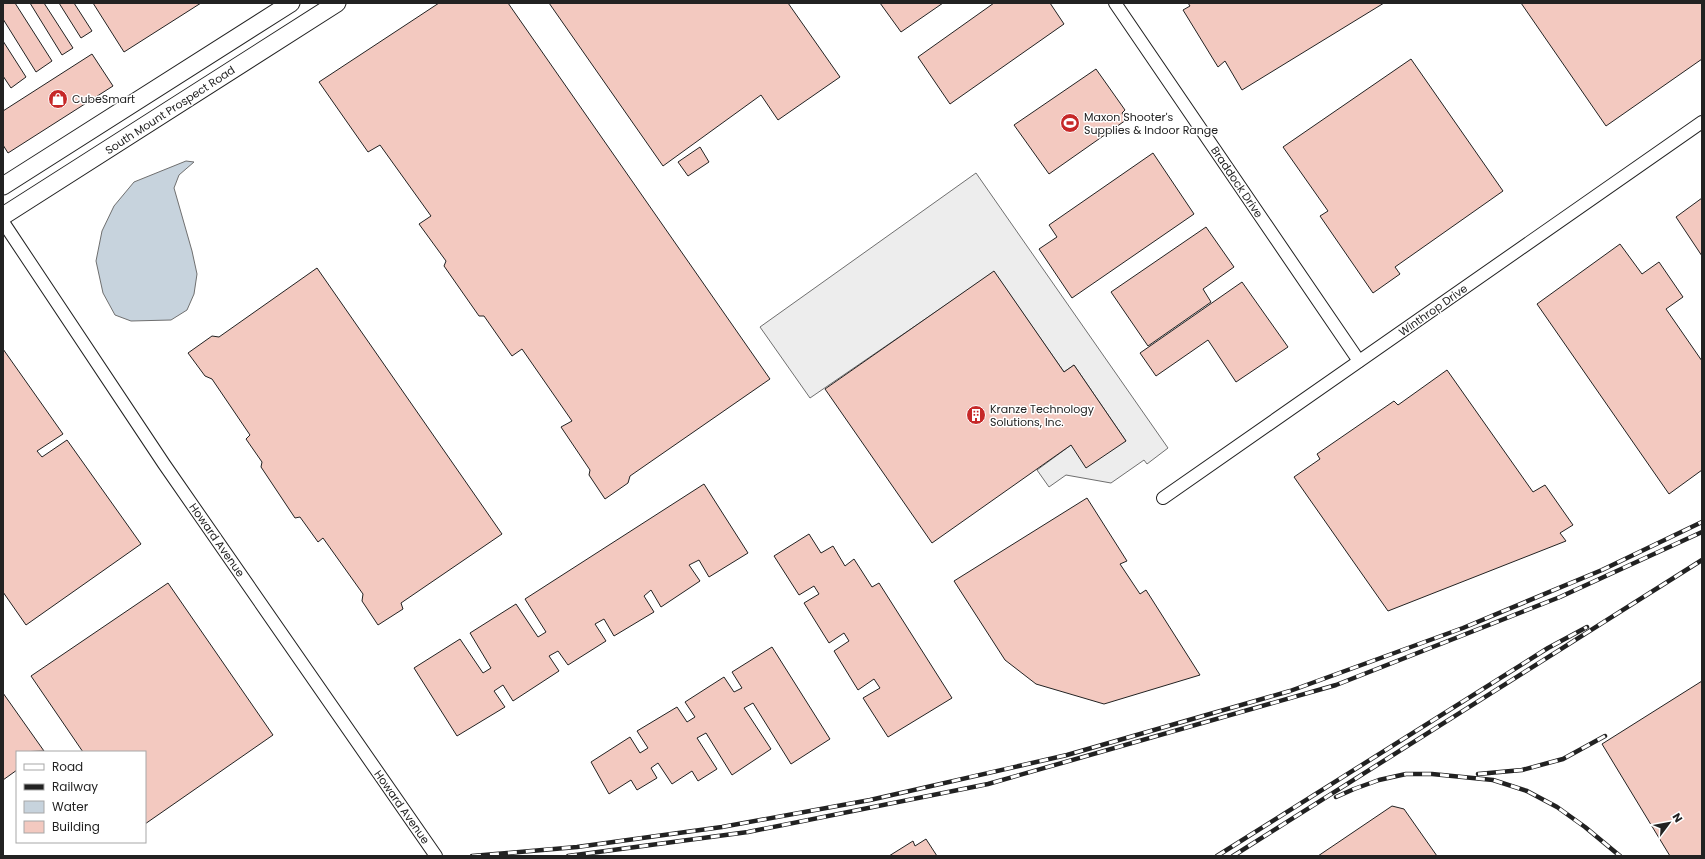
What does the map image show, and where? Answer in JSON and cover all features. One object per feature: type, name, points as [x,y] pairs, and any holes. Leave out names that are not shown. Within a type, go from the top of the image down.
[{"type":"main road","points":[[3,186],[291,3]]},
{"type":"main road","name":"South Mount Prospect Road","points":[[3,216],[337,3]]},
{"type":"street","name":"Braddock Drive","points":[[1115,3],[1359,361]]},
{"type":"street","name":"Winthrop Drive","points":[[1163,498],[1702,122]]},
{"type":"street","name":"Howard Avenue","points":[[3,222],[164,464],[436,856]]},
{"type":"shaded area","points":[[976,173],[1168,448],[1147,464],[1144,460],[1111,483],[1066,475],[1049,487],[1037,470],[1071,445],[1126,441],[1074,365],[1064,372],[994,272],[810,398],[760,327]]},
{"type":"water","points":[[186,161],[194,162],[179,175],[174,188],[197,274],[194,294],[187,310],[171,320],[131,321],[115,315],[103,293],[96,261],[102,231],[114,206],[134,182]]},
{"type":"building","points":[[3,3],[15,3],[52,61],[36,72],[3,19]]},
{"type":"building","points":[[30,3],[44,3],[73,48],[62,55]]},
{"type":"building","points":[[59,3],[74,3],[92,31],[81,38]]},
{"type":"building","points":[[93,3],[201,3],[124,52]]},
{"type":"building","points":[[439,3],[508,3],[770,379],[630,476],[628,483],[605,499],[589,475],[590,470],[561,427],[572,421],[522,349],[512,356],[484,316],[479,316],[444,266],[446,261],[419,224],[431,216],[380,145],[368,152],[319,82]]},
{"type":"building","points":[[549,3],[788,3],[840,77],[778,120],[761,95],[663,166]]},
{"type":"building","points":[[880,3],[943,3],[901,32]]},
{"type":"building","points":[[994,3],[1050,3],[1064,24],[950,104],[918,57]]},
{"type":"building","points":[[1188,3],[1384,3],[1242,90],[1225,61],[1218,67],[1183,10],[1190,6]]},
{"type":"building","points":[[1521,3],[1702,3],[1702,59],[1606,126]]},
{"type":"building","points":[[3,41],[26,77],[11,88],[3,76]]},
{"type":"building","name":"CubeSmart","points":[[92,54],[113,86],[8,153],[3,145],[3,111]]},
{"type":"building","points":[[1411,59],[1503,191],[1395,267],[1400,274],[1373,293],[1320,216],[1328,211],[1283,147]]},
{"type":"building","name":"Maxon Shooter's Supplies & Indoor Range","points":[[1096,69],[1125,110],[1122,113],[1126,120],[1049,174],[1014,125]]},
{"type":"building","points":[[700,147],[709,162],[688,176],[678,162]]},
{"type":"building","points":[[1153,153],[1194,214],[1072,298],[1039,249],[1057,237],[1049,225]]},
{"type":"building","points":[[1702,198],[1702,256],[1676,217]]},
{"type":"building","points":[[1206,227],[1234,267],[1203,289],[1211,302],[1148,346],[1111,292]]},
{"type":"building","points":[[1620,244],[1642,274],[1659,262],[1683,297],[1666,309],[1702,361],[1702,470],[1669,494],[1537,304]]},
{"type":"building","points":[[317,268],[502,534],[401,603],[403,609],[378,625],[362,601],[363,594],[323,538],[318,542],[300,517],[295,518],[261,467],[262,462],[246,439],[250,435],[212,379],[205,376],[188,353],[212,336],[219,337]]},
{"type":"building","name":"Kranze Technology Solutions, Inc.","points":[[994,271],[1064,372],[1074,365],[1126,441],[1086,468],[1071,445],[932,543],[825,389]]},
{"type":"building","points":[[1242,282],[1288,347],[1236,382],[1208,340],[1156,376],[1140,353]]},
{"type":"building","points":[[3,349],[63,434],[37,451],[42,457],[67,440],[141,544],[26,625],[3,592]]},
{"type":"building","points":[[1447,370],[1533,492],[1545,485],[1573,525],[1560,533],[1566,541],[1388,611],[1294,477],[1320,459],[1317,454],[1394,401],[1398,405]]},
{"type":"building","points":[[704,484],[748,553],[709,577],[699,560],[689,565],[700,581],[661,607],[651,590],[644,596],[654,612],[614,636],[604,619],[595,624],[606,641],[568,665],[558,651],[549,656],[559,671],[513,701],[503,685],[494,691],[505,707],[457,736],[414,668],[460,639],[483,673],[491,668],[470,633],[516,604],[538,637],[546,632],[525,599]]},
{"type":"building","points":[[1087,498],[1127,561],[1120,564],[1140,594],[1146,590],[1200,675],[1104,704],[1036,684],[1005,660],[954,581]]},
{"type":"building","points":[[809,534],[821,553],[833,546],[845,566],[854,559],[872,587],[879,583],[952,698],[888,737],[863,698],[880,688],[874,679],[858,690],[834,651],[849,641],[844,633],[829,643],[804,603],[819,594],[814,586],[799,595],[774,556]]},
{"type":"building","points":[[168,583],[273,735],[146,823],[146,751],[82,751],[31,676]]},
{"type":"building","points":[[772,647],[830,739],[791,764],[753,703],[744,708],[771,749],[732,775],[706,733],[697,738],[717,769],[698,781],[692,771],[672,784],[658,763],[651,768],[657,778],[637,790],[631,780],[609,794],[591,762],[630,737],[640,753],[648,748],[637,731],[677,707],[687,722],[695,717],[685,702],[724,677],[734,692],[742,688],[732,672]]},
{"type":"building","points":[[1702,681],[1702,856],[1670,856],[1602,744]]},
{"type":"building","points":[[3,693],[44,751],[16,751],[16,771],[3,780]]},
{"type":"building","points":[[1392,806],[1404,809],[1437,856],[1318,856]]},
{"type":"building","points":[[926,839],[937,856],[889,856],[913,841],[915,846]]},
{"type":"railway","points":[[472,856],[577,847],[722,827],[870,800],[1067,755],[1290,691],[1463,628],[1602,570],[1702,522]]},
{"type":"railway","points":[[568,856],[748,832],[988,784],[1336,685],[1560,597],[1702,532]]},
{"type":"railway","points":[[1233,856],[1702,560]]},
{"type":"railway","points":[[1217,856],[1548,648],[1587,627]]},
{"type":"railway","points":[[1478,774],[1522,770],[1563,759],[1605,736]]},
{"type":"railway","points":[[1336,797],[1379,780],[1406,774],[1432,774],[1493,780],[1527,791],[1557,807],[1585,827],[1620,856]]},
{"type":"place","name":"CubeSmart","points":[[58,99]]},
{"type":"place","name":"Maxon Shooter's Supplies & Indoor Range","points":[[1070,123]]},
{"type":"place","name":"Kranze Technology Solutions, Inc.","points":[[976,415]]}]
